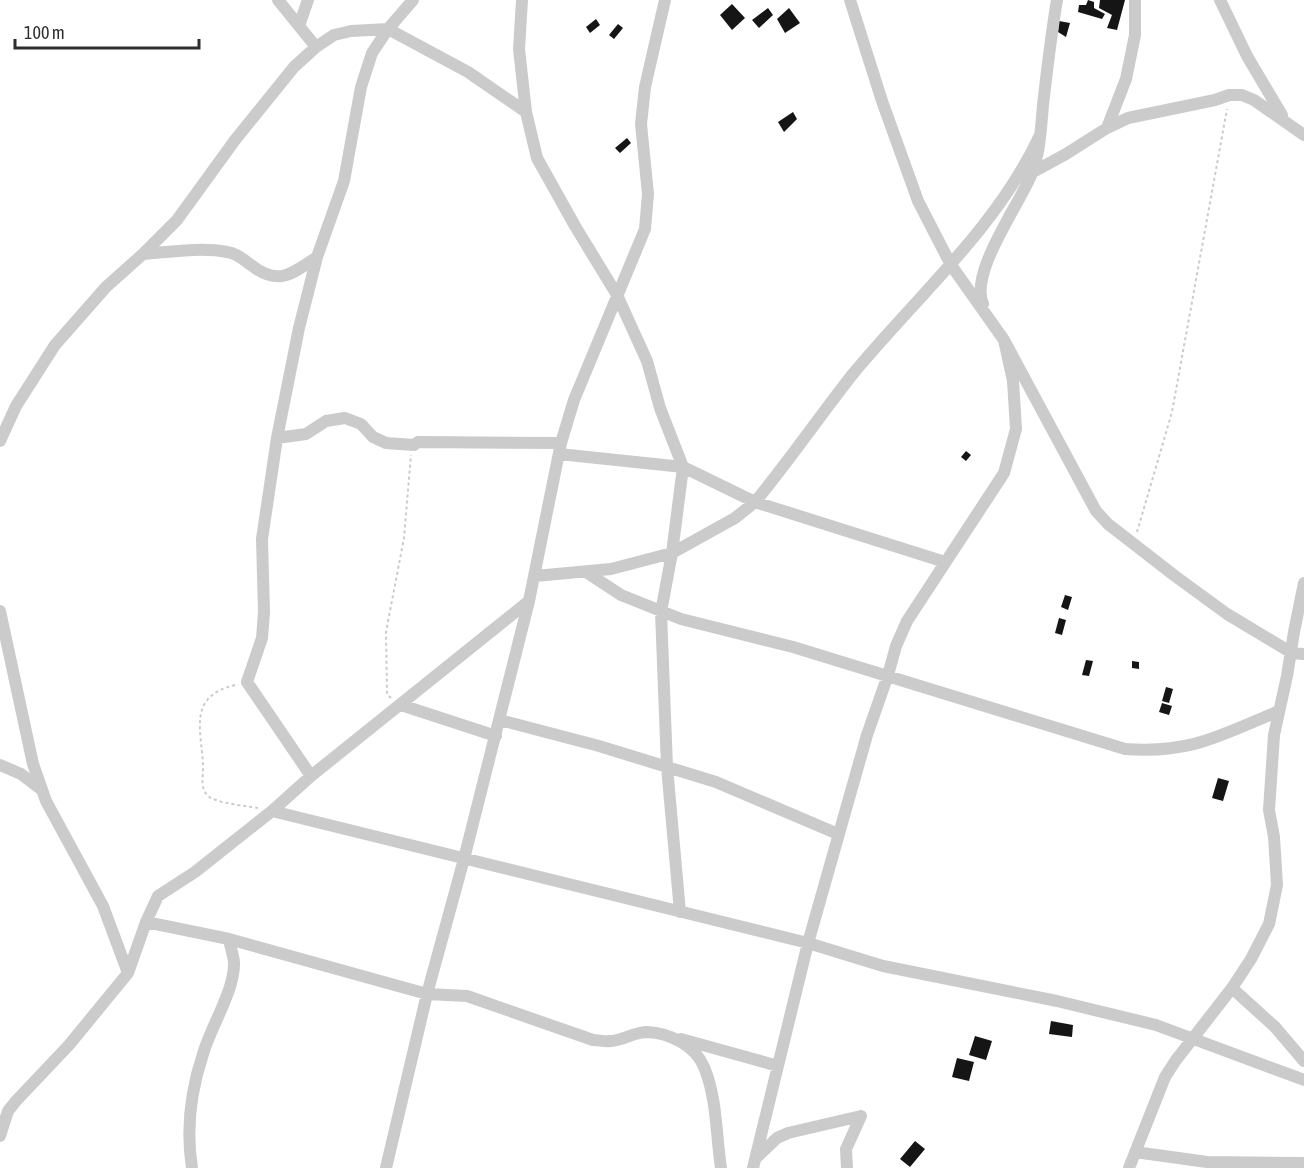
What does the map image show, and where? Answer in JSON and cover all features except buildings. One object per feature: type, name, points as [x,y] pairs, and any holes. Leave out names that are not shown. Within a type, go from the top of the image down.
[{"type":"street","points":[[278,0],[316,47]]},
{"type":"street","points":[[299,26],[308,0]]},
{"type":"street","points":[[311,776],[246,682],[262,638],[264,612],[262,539],[277,438],[299,328],[317,257],[344,180],[361,87],[372,53],[388,29],[413,0]]},
{"type":"street","points":[[522,0],[519,49],[526,112],[537,158],[574,226],[617,295],[647,361],[660,408],[683,467],[672,553],[661,612],[667,767],[680,912]]},
{"type":"street","points":[[386,1168],[427,994],[496,736],[529,601],[560,449],[574,400],[645,229],[648,194],[642,115],[645,87],[665,0]]},
{"type":"street","points":[[850,0],[882,101],[918,201],[951,265],[1004,340],[1091,504],[1108,524],[1227,614],[1298,653]]},
{"type":"street","points":[[987,313],[981,300],[981,278],[992,250],[1032,172],[1040,135],[1057,0]]},
{"type":"street","points":[[1107,128],[1126,79],[1135,35],[1136,0]]},
{"type":"street","points":[[1220,0],[1260,81],[1285,120]]},
{"type":"street","points":[[0,441],[16,406],[55,345],[106,287],[177,220],[235,140],[294,67],[316,47],[334,35],[351,31],[388,29],[468,72],[526,112]]},
{"type":"street","points":[[1032,172],[1128,118],[1215,100],[1229,94],[1242,95],[1254,100],[1304,135]]},
{"type":"street","points":[[535,576],[611,569],[672,553],[735,518],[755,502],[853,375],[951,265],[1015,181],[1028,161],[1040,135]]},
{"type":"street","points":[[143,254],[210,250],[231,252],[258,271],[280,278],[291,274],[317,257]]},
{"type":"street","points":[[754,1163],[808,943],[867,735],[896,646],[907,621],[1004,472],[1016,429],[1013,381],[1004,340]]},
{"type":"street","points":[[277,438],[306,434],[326,421],[345,418],[361,424],[373,437],[386,443],[414,445],[418,442],[560,449],[683,467],[755,502],[945,562]]},
{"type":"street","points":[[586,572],[621,595],[681,619],[793,647],[1125,749],[1170,750],[1196,745],[1280,711]]},
{"type":"street","points":[[1129,1168],[1165,1077],[1232,988],[1251,959],[1269,924],[1277,885],[1274,837],[1269,810],[1274,735],[1298,653],[1294,632],[1304,583]]},
{"type":"street","points":[[0,1136],[8,1111],[69,1045],[128,973],[146,921],[158,896],[195,872],[272,811],[311,776],[529,601]]},
{"type":"street","points":[[0,611],[33,764],[42,790],[103,906],[128,973]]},
{"type":"street","points":[[401,705],[496,736]]},
{"type":"street","points":[[500,720],[599,746],[716,782],[838,834]]},
{"type":"street","points":[[0,765],[21,774],[42,790]]},
{"type":"street","points":[[272,811],[808,943],[883,966],[1057,1001],[1156,1025],[1304,1080]]},
{"type":"street","points":[[146,921],[229,939],[427,994],[467,996],[593,1040],[612,1041],[644,1032],[659,1033],[778,1066]]},
{"type":"street","points":[[192,1168],[189,1148],[191,1106],[203,1053],[231,982],[234,962],[229,939]]},
{"type":"street","points":[[1232,988],[1275,1027],[1304,1060]]},
{"type":"street","points":[[677,1039],[690,1049],[704,1065],[712,1097],[721,1168]]},
{"type":"street","points":[[754,1163],[777,1138],[788,1133],[861,1116],[846,1149],[847,1168]]},
{"type":"street","points":[[1136,1152],[1207,1162],[1304,1163]]},
{"type":"street","points":[[1298,1168],[1304,1163]]},
{"type":"path","points":[[1133,544],[1172,412],[1229,94]]},
{"type":"path","points":[[401,705],[387,694],[387,632],[404,538],[414,445]]},
{"type":"path","points":[[246,682],[226,687],[208,699],[201,711],[199,717],[202,785],[208,796],[217,800],[272,811]]}]
